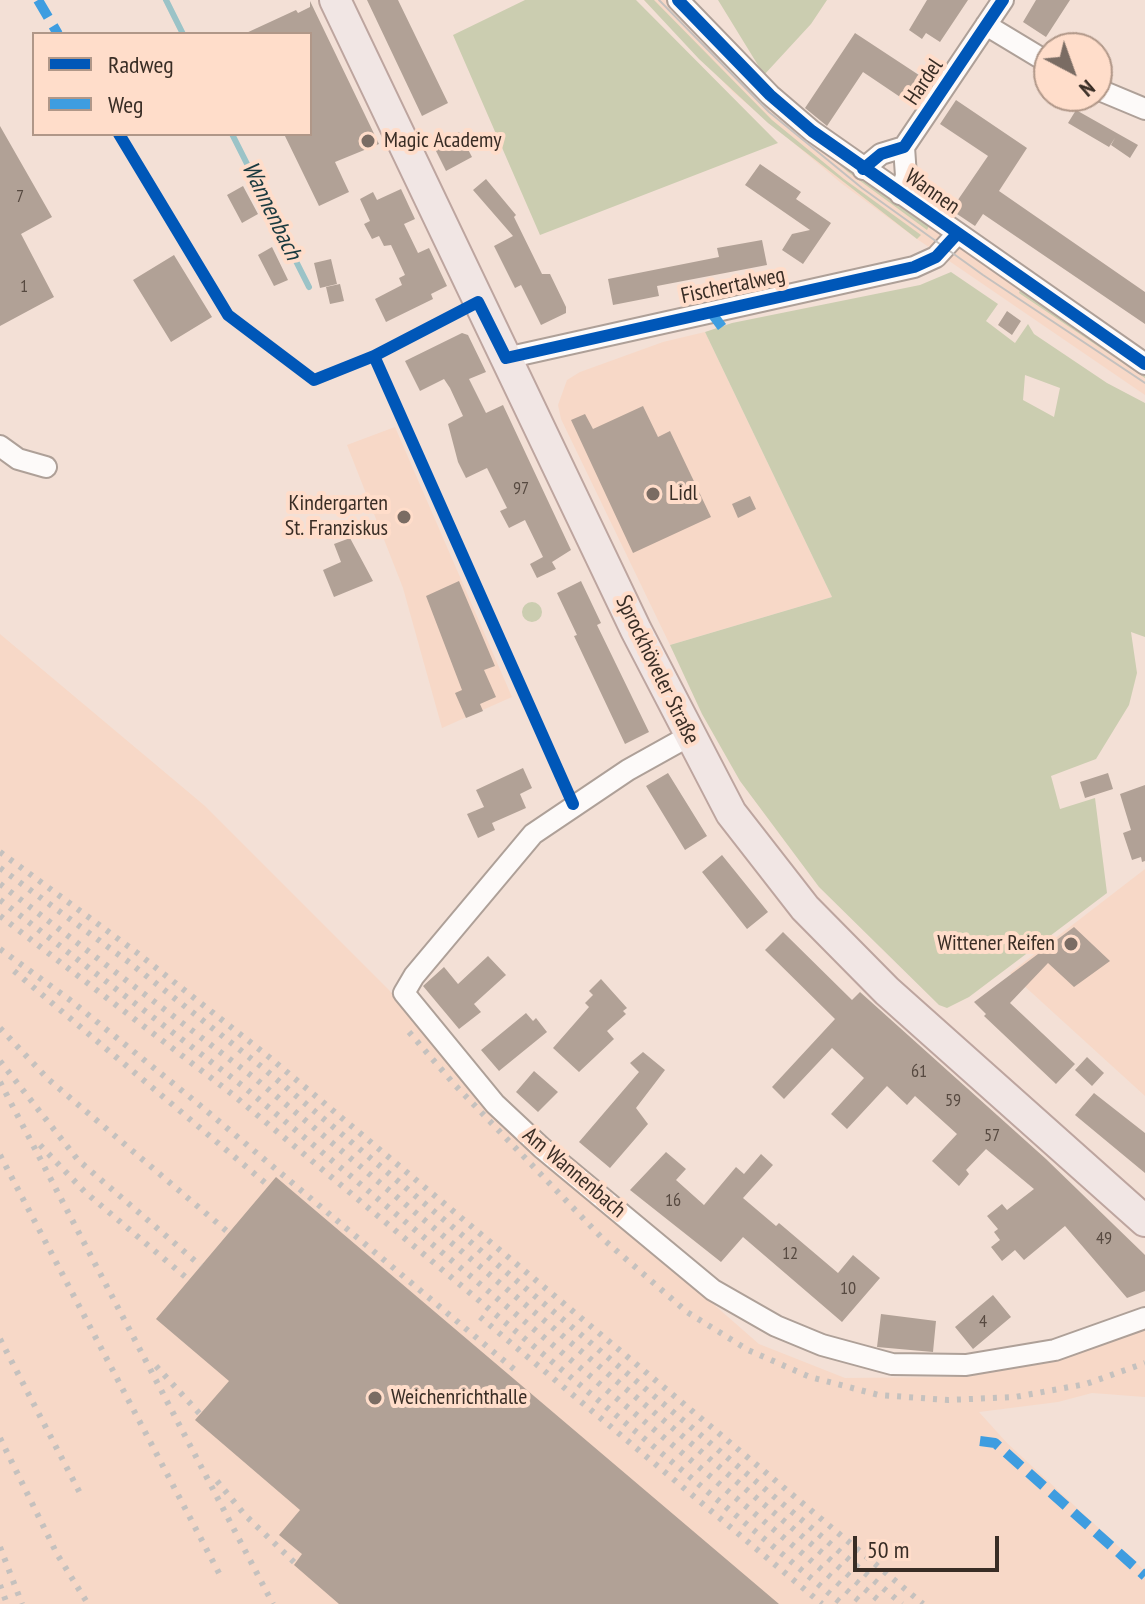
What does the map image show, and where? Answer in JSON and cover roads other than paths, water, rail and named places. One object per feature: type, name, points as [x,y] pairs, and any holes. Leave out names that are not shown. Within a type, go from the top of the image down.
[{"type":"main road","name":"Sprockhöveler Straße","points":[[335,0],[689,736],[731,813],[805,908],[887,991],[1145,1221]]},
{"type":"street","name":"Wannen","points":[[678,0],[770,95],[863,169],[1145,364]]},
{"type":"street","name":"Hardel","points":[[904,147],[1003,0]]},
{"type":"street","points":[[986,25],[1033,53]]},
{"type":"street","points":[[1113,96],[1145,109]]},
{"type":"street","points":[[863,169],[881,154],[904,147],[906,176],[900,194]]},
{"type":"street","name":"Fischertalweg","points":[[506,358],[914,267],[936,257],[957,234]]},
{"type":"street","points":[[0,446],[18,459],[46,467]]},
{"type":"street","name":"Am Wannenbach","points":[[689,736],[628,770],[533,834],[423,965],[404,993],[495,1104],[542,1148],[713,1290],[799,1336],[892,1364],[966,1365],[1055,1350],[1145,1318]]},
{"type":"waterway","name":"Wannenbach","points":[[166,0],[182,32]]},
{"type":"waterway","name":"Wannenbach","points":[[233,136],[309,287]]},
{"type":"tram line","points":[[659,0],[769,112],[862,188],[983,275],[1145,383]]},
{"type":"railway","points":[[0,852],[136,952],[269,1057],[923,1604]]},
{"type":"railway","points":[[0,868],[130,963],[263,1068],[902,1604]]},
{"type":"railway","points":[[0,884],[257,1080],[883,1604]]},
{"type":"railway","points":[[0,900],[244,1087],[863,1604]]},
{"type":"railway","points":[[0,916],[232,1094],[842,1604]]},
{"type":"railway","points":[[0,949],[70,1000],[196,1102],[515,1370]]},
{"type":"railway","points":[[14,971],[269,1186]]},
{"type":"railway","points":[[0,1028],[48,1079],[229,1233]]},
{"type":"railway","points":[[409,1032],[454,1084],[603,1239],[687,1312],[748,1350],[810,1377],[879,1395],[948,1400],[1015,1397],[1086,1384],[1145,1363]]},
{"type":"railway","points":[[0,1061],[78,1160],[201,1266]]},
{"type":"railway","points":[[0,1082],[273,1604]]},
{"type":"railway","points":[[40,1145],[85,1192],[189,1280]]},
{"type":"railway","points":[[0,1155],[220,1575]]},
{"type":"railway","points":[[480,1317],[822,1604]]},
{"type":"railway","points":[[0,1339],[82,1497]]},
{"type":"railway","points":[[156,1366],[200,1414]]},
{"type":"railway","points":[[0,1438],[57,1554],[88,1604]]},
{"type":"railway","points":[[217,1481],[245,1515],[295,1563]]},
{"type":"railway","points":[[0,1547],[22,1604]]},
{"type":"railway","points":[[0,1585],[7,1604]]},
{"type":"place","name":"Magic Academy","points":[[368,141]]},
{"type":"place","name":"Lidl","points":[[653,494]]},
{"type":"place","name":"Kindergarten St. Franziskus","points":[[404,517]]},
{"type":"place","name":"Wittener Reifen","points":[[1071,944]]},
{"type":"place","name":"Weichenrichthalle","points":[[375,1398]]}]
